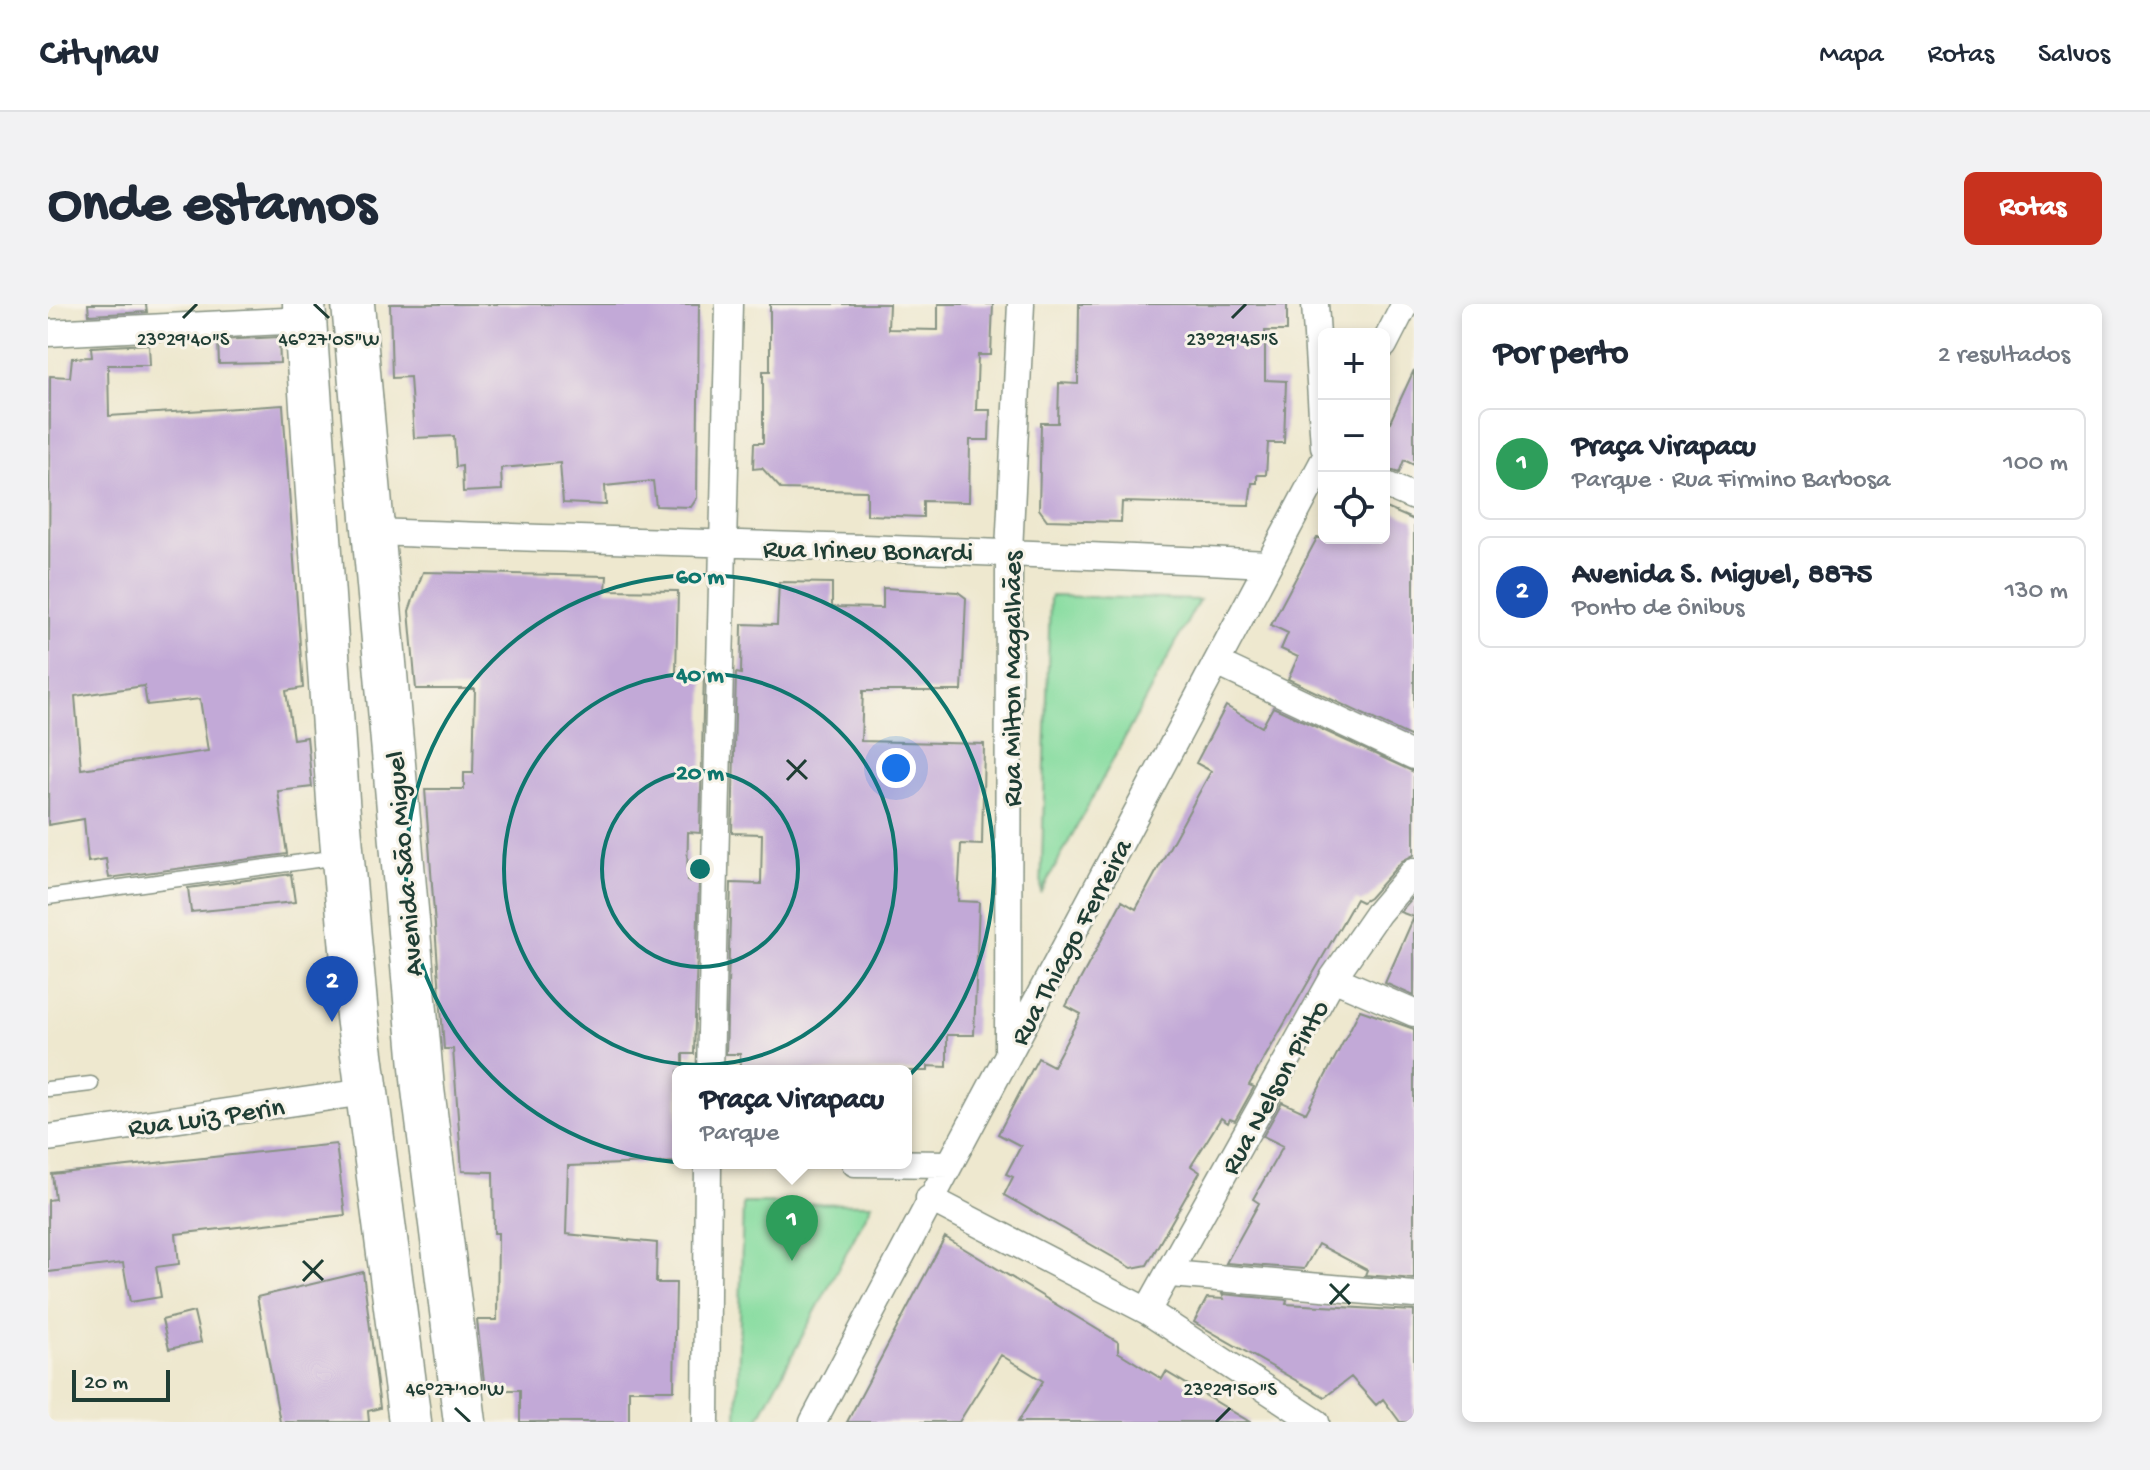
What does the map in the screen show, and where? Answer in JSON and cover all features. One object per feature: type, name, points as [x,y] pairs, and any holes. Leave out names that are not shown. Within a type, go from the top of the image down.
[{"type":"main road","name":"Avenida São Miguel","points":[[353,304],[423,1089],[465,1422]]},
{"type":"main road","name":"Avenida São Miguel","points":[[304,312],[343,856],[365,1092],[410,1422]]},
{"type":"street","points":[[710,1065],[729,304]]},
{"type":"street","name":"Rua Milton Magalhães","points":[[1008,1055],[1009,551],[1021,304]]},
{"type":"street","points":[[1315,304],[1321,400]]},
{"type":"street","points":[[1390,333],[1405,304]]},
{"type":"street","points":[[48,333],[304,312]]},
{"type":"street","name":"Rua Thiago Ferreira","points":[[813,1422],[929,1198],[950,1164],[1318,471]]},
{"type":"street","points":[[1390,487],[1414,497]]},
{"type":"street","name":"Rua Irineu Bonardi","points":[[371,532],[722,545],[1009,551],[1268,564]]},
{"type":"street","points":[[1217,663],[1414,756]]},
{"type":"street","name":"Rua Nelson Pinto","points":[[1147,1311],[1171,1274],[1333,978],[1378,913],[1414,871]]},
{"type":"street","points":[[1333,978],[1414,1013]]},
{"type":"street","name":"Rua Luiz Perin","points":[[48,1138],[365,1092]]},
{"type":"street","points":[[912,1164],[950,1164]]},
{"type":"street","points":[[706,1422],[708,1169]]},
{"type":"street","points":[[929,1198],[1147,1311],[1316,1422]]},
{"type":"street","points":[[1171,1274],[1414,1295]]},
{"type":"lane","points":[[48,897],[343,856]]},
{"type":"lane","points":[[48,1089],[91,1084]]},
{"type":"green space","points":[[1051,596],[1199,600],[1041,893],[1050,599]]},
{"type":"green space","points":[[743,1203],[872,1204],[757,1422],[737,1422]]},
{"type":"building","points":[[88,304],[146,304],[147,312],[89,315]]},
{"type":"building","points":[[390,304],[699,304],[697,498],[691,507],[656,506],[653,481],[605,486],[606,505],[563,503],[560,463],[501,468],[502,490],[463,492],[462,466],[456,467],[454,436],[414,438],[410,377],[392,378]]},
{"type":"building","points":[[770,304],[889,304],[888,329],[938,330],[938,304],[993,304],[991,355],[978,355],[976,410],[990,410],[989,440],[970,440],[969,502],[923,501],[923,517],[867,515],[867,491],[781,489],[762,468],[753,469],[754,443],[763,443],[763,371],[770,371]]},
{"type":"building","points":[[1079,304],[1287,304],[1287,331],[1265,331],[1265,380],[1286,381],[1284,443],[1268,443],[1266,475],[1257,475],[1257,483],[1252,483],[1249,505],[1122,502],[1121,522],[1047,520],[1039,509],[1041,423],[1058,423],[1059,383],[1078,384]]},
{"type":"building","points":[[279,337],[280,363],[219,364],[218,340]]},
{"type":"building","points":[[149,344],[150,365],[108,365],[109,416],[283,405],[303,688],[286,691],[293,739],[307,737],[312,787],[278,791],[287,854],[109,878],[106,859],[88,862],[84,819],[48,825],[50,376],[70,377],[72,358],[92,357],[91,347]],"holes":[[[144,686],[147,705],[200,699],[208,751],[81,769],[75,696]]]},
{"type":"building","points":[[1414,370],[1414,465],[1404,460],[1399,473],[1390,470],[1390,422]]},
{"type":"building","points":[[1390,510],[1414,520],[1414,738],[1288,679],[1298,657],[1281,649],[1288,633],[1271,625],[1317,538],[1318,544],[1390,544]]},
{"type":"building","points":[[423,572],[607,576],[606,590],[678,591],[676,672],[704,673],[700,833],[688,832],[687,881],[699,882],[694,1054],[683,1054],[683,1065],[672,1065],[672,1162],[568,1166],[566,1234],[657,1243],[656,1283],[676,1283],[674,1390],[629,1390],[629,1422],[520,1422],[520,1390],[485,1390],[477,1320],[497,1320],[498,1233],[494,1233],[493,1172],[462,1171],[453,1049],[444,1049],[425,789],[464,789],[464,773],[473,773],[475,689],[416,689],[409,611]]},
{"type":"building","points":[[779,582],[832,583],[832,607],[883,608],[883,588],[958,592],[966,598],[962,691],[863,691],[861,741],[984,744],[982,845],[961,844],[958,901],[979,902],[974,1035],[947,1035],[947,1067],[928,1066],[928,1071],[912,1071],[912,1065],[741,1065],[740,1054],[726,1054],[731,883],[761,884],[762,834],[732,833],[736,673],[741,674],[742,624],[777,625]]},
{"type":"building","points":[[1226,706],[1262,727],[1273,707],[1414,772],[1414,855],[1402,861],[1369,898],[1362,902],[1356,899],[1249,1085],[1254,1087],[1235,1121],[1230,1119],[1228,1123],[1221,1118],[1191,1166],[1200,1172],[1147,1265],[1132,1268],[1004,1195],[1013,1177],[1006,1174],[1021,1146],[998,1134],[1038,1058],[1053,1066],[1081,1014],[1066,1006],[1122,901],[1136,909],[1211,771],[1196,763]]},
{"type":"building","points":[[291,874],[295,902],[191,912],[188,888]]},
{"type":"building","points":[[1414,896],[1414,917],[1400,912]]},
{"type":"building","points":[[1414,917],[1414,996],[1385,983]]},
{"type":"building","points":[[1360,1010],[1414,1029],[1414,1279],[1365,1275],[1367,1270],[1318,1244],[1304,1269],[1226,1263],[1259,1203],[1253,1199],[1283,1146],[1263,1136],[1282,1102],[1306,1113]]},
{"type":"building","points":[[336,1144],[345,1215],[176,1234],[179,1264],[156,1267],[161,1297],[130,1302],[123,1263],[48,1272],[48,1200],[55,1199],[52,1174]]},
{"type":"building","points":[[945,1237],[1118,1342],[1118,1352],[1162,1379],[1166,1372],[1250,1422],[1018,1422],[1043,1381],[1001,1355],[959,1422],[847,1422]]},
{"type":"building","points":[[363,1272],[380,1408],[368,1411],[369,1422],[280,1422],[257,1297]]},
{"type":"building","points":[[1222,1294],[1287,1300],[1286,1304],[1414,1311],[1414,1422],[1400,1422],[1383,1399],[1376,1405],[1351,1377],[1325,1397],[1194,1322],[1207,1298],[1224,1299]]},
{"type":"building","points":[[194,1312],[201,1342],[169,1349],[162,1320]]},
{"type":"place","name":"Avenida S. Miguel, 8875","points":[[332,1022]]},
{"type":"place","name":"Praça Virapacu","points":[[792,1261]]}]
